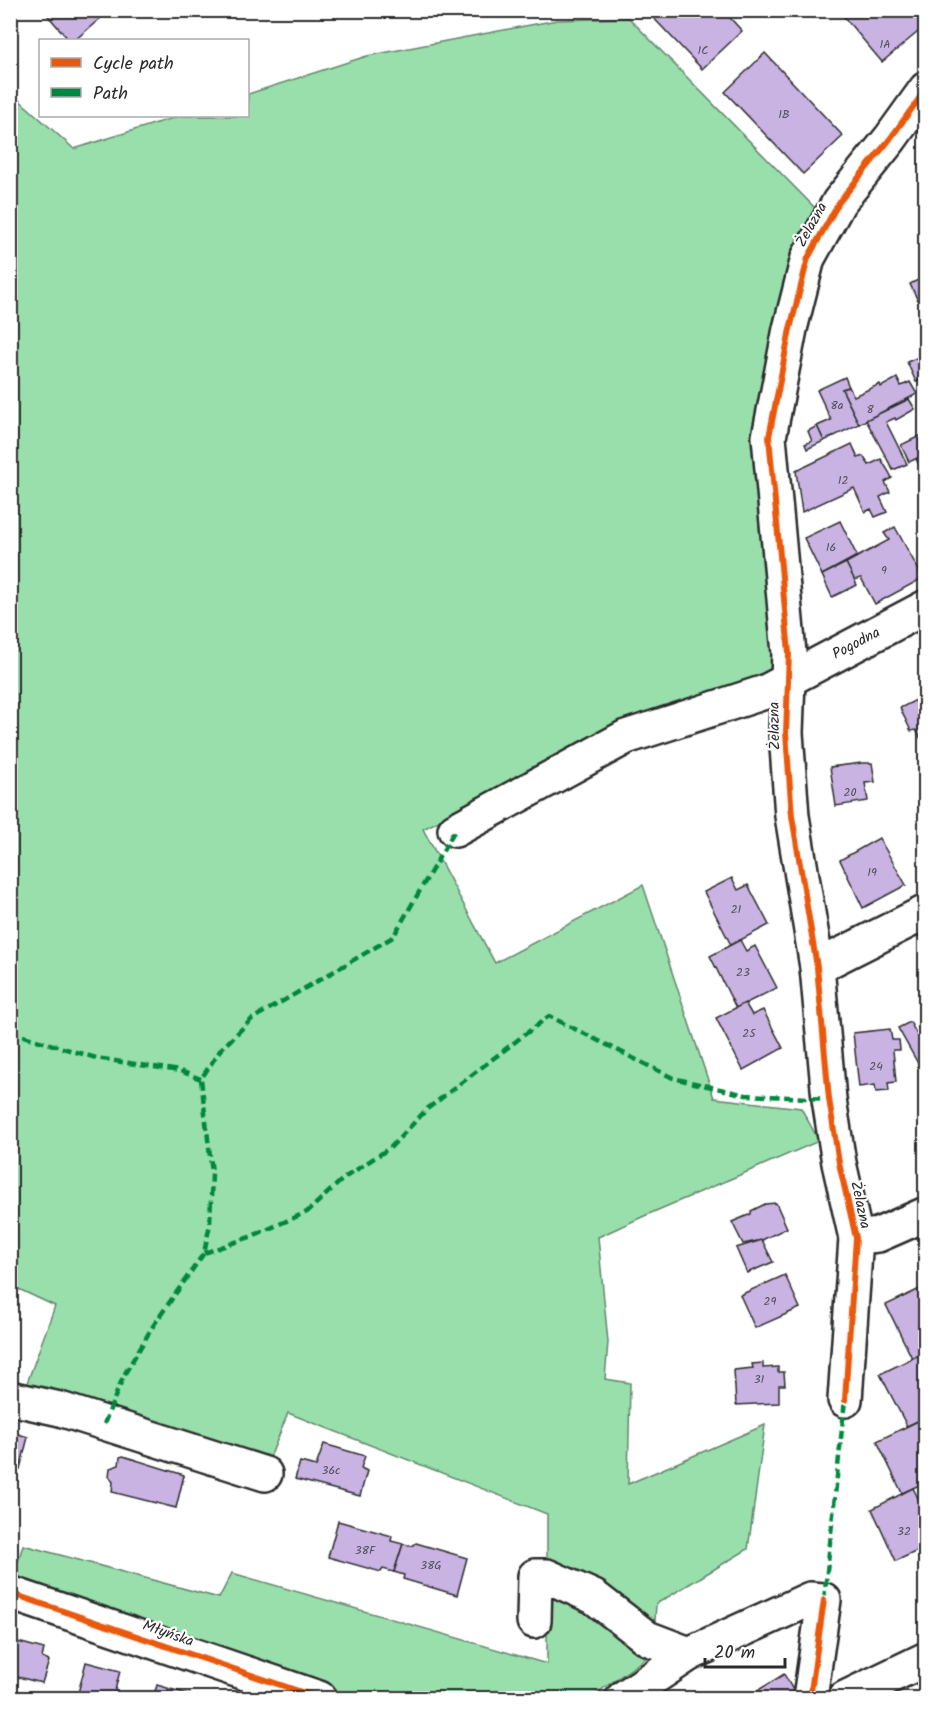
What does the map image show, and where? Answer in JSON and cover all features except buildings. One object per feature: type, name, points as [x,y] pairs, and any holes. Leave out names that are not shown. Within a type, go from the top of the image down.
[{"type":"street","name":"Żelazna","points":[[845,1400],[856,1238],[839,1162],[829,1099],[817,967],[792,816],[786,733],[789,653],[770,437],[790,329],[808,258],[839,202],[890,139],[926,89]]},
{"type":"street","name":"Pogodna","points":[[455,830],[626,737],[765,692],[926,607]]},
{"type":"street","points":[[817,967],[926,912]]},
{"type":"street","points":[[856,1238],[878,1235],[926,1215]]},
{"type":"street","points":[[10,1398],[60,1409],[265,1474]]},
{"type":"street","points":[[534,1621],[535,1576],[547,1576],[594,1597],[647,1638],[689,1654]]},
{"type":"street","name":"Młyńska","points":[[10,1593],[319,1698]]},
{"type":"street","points":[[623,1698],[689,1654],[810,1599],[824,1600],[810,1698]]},
{"type":"street","points":[[845,1698],[926,1659]]},
{"type":"green space","points":[[629,18],[815,208],[773,332],[776,670],[628,724],[423,829],[495,963],[643,885],[714,1098],[801,1108],[819,1141],[598,1237],[608,1342],[605,1379],[630,1383],[628,1484],[765,1425],[748,1549],[656,1604],[653,1653],[590,1698],[351,1698],[12,1582],[23,1545],[219,1598],[232,1573],[547,1664],[547,1514],[288,1413],[269,1460],[27,1383],[55,1306],[10,1285],[10,92],[74,149],[176,117],[249,117],[249,94],[367,56],[557,20]]},
{"type":"marked path","points":[[104,1424],[124,1375],[153,1326],[204,1253],[210,1224],[212,1173],[201,1079],[221,1049],[252,1019],[393,937],[455,830]]},
{"type":"marked path","points":[[204,1253],[250,1237],[307,1212],[344,1178],[391,1147],[427,1109],[549,1016],[673,1078],[746,1095],[829,1099]]},
{"type":"marked path","points":[[10,1032],[96,1058],[180,1071],[201,1079]]},
{"type":"marked path","points":[[824,1600],[845,1400]]},
{"type":"cycle path","points":[[845,1400],[856,1238],[839,1163],[829,1099],[817,967],[792,816],[786,733],[789,653],[769,437],[790,329],[808,258],[839,202],[890,139],[926,89]]},
{"type":"cycle path","points":[[10,1593],[319,1698]]},
{"type":"cycle path","points":[[810,1698],[824,1600]]}]
